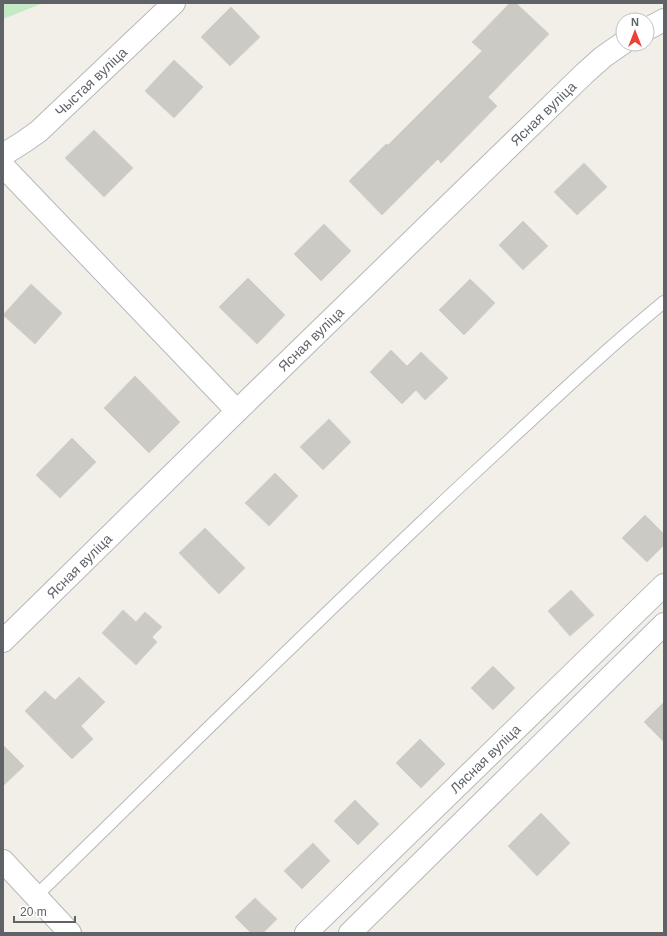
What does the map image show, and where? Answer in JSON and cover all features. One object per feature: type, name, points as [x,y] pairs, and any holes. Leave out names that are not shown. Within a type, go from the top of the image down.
[{"type":"street","name":"Чыстая вуліца","points":[[3,154],[39,131],[174,3]]},
{"type":"street","name":"Ясная вуліца","points":[[3,641],[585,73],[615,49]]},
{"type":"street","points":[[3,166],[237,411]]},
{"type":"street","name":"Лясная вуліца","points":[[306,933],[664,585]]},
{"type":"street","name":"Лясная вуліца","points":[[350,933],[664,624]]},
{"type":"street","points":[[3,862],[70,933]]},
{"type":"lane","points":[[35,897],[384,558],[596,361],[664,302]]},
{"type":"green space","points":[[3,3],[43,3],[3,19]]},
{"type":"building","points":[[510,3],[516,3],[549,34],[488,97],[497,106],[441,163],[438,159],[382,215],[349,181],[386,144],[388,145],[482,51],[472,42]]},
{"type":"building","points":[[231,7],[260,37],[230,66],[201,37]]},
{"type":"building","points":[[174,60],[203,87],[174,118],[145,91]]},
{"type":"building","points":[[94,130],[133,168],[104,197],[65,158]]},
{"type":"building","points":[[584,163],[607,187],[577,215],[554,192]]},
{"type":"building","points":[[523,221],[548,246],[523,270],[499,245]]},
{"type":"building","points":[[324,224],[351,251],[321,281],[294,254]]},
{"type":"building","points":[[248,278],[285,315],[257,344],[219,307]]},
{"type":"building","points":[[470,279],[495,303],[464,335],[439,310]]},
{"type":"building","points":[[31,284],[62,313],[35,344],[3,315]]},
{"type":"building","points":[[391,350],[407,366],[421,352],[448,378],[425,400],[416,390],[402,404],[370,372]]},
{"type":"building","points":[[135,376],[180,422],[149,453],[104,408]]},
{"type":"building","points":[[329,419],[351,442],[323,470],[300,447]]},
{"type":"building","points":[[72,438],[96,462],[60,498],[36,475]]},
{"type":"building","points":[[275,473],[298,496],[269,526],[245,503]]},
{"type":"building","points":[[645,515],[664,534],[664,545],[647,562],[622,538]]},
{"type":"building","points":[[205,528],[245,568],[219,594],[179,553]]},
{"type":"building","points":[[571,590],[594,615],[570,636],[548,611]]},
{"type":"building","points":[[123,610],[136,622],[145,612],[162,627],[152,637],[157,642],[136,665],[102,633]]},
{"type":"building","points":[[493,666],[515,688],[493,710],[471,688]]},
{"type":"building","points":[[79,677],[105,702],[81,726],[93,739],[72,759],[25,711],[45,691],[55,700]]},
{"type":"building","points":[[664,702],[664,742],[644,722]]},
{"type":"building","points":[[420,739],[445,764],[421,788],[396,763]]},
{"type":"building","points":[[3,745],[24,766],[3,786]]},
{"type":"building","points":[[355,800],[379,824],[358,845],[334,821]]},
{"type":"building","points":[[541,813],[570,843],[537,876],[508,846]]},
{"type":"building","points":[[313,843],[330,861],[302,889],[284,871]]},
{"type":"building","points":[[255,898],[277,919],[263,933],[251,933],[235,917]]}]
